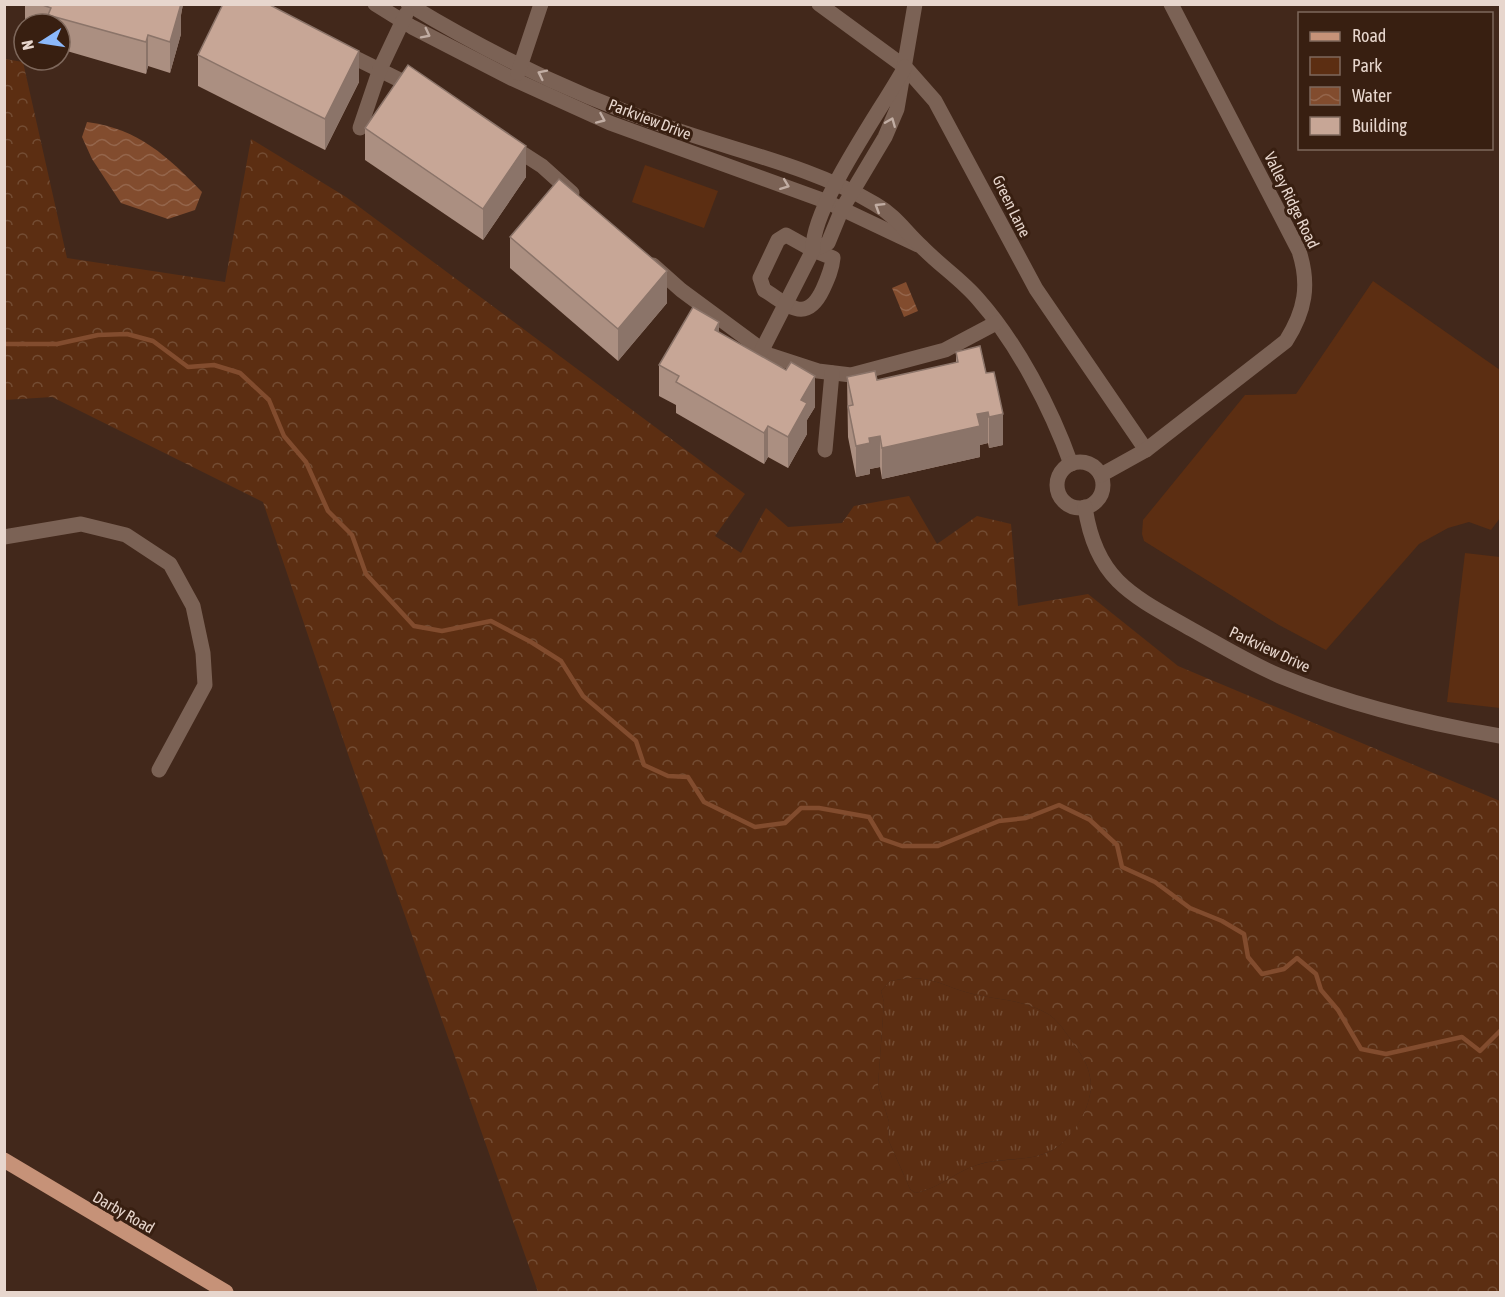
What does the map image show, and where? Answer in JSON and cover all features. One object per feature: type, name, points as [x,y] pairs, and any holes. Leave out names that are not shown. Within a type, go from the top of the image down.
[{"type":"main road","name":"Darby Road","points":[[4,1160],[226,1293]]},
{"type":"street","name":"Parkview Drive","points":[[375,4],[402,21],[515,80],[610,123],[825,201],[921,246]]},
{"type":"street","points":[[515,80],[541,4]]},
{"type":"street","name":"Green Lane","points":[[819,4],[905,67],[941,111],[1036,289],[1146,450]]},
{"type":"street","points":[[813,250],[828,243],[842,209],[885,137],[897,109],[915,4]]},
{"type":"street","name":"Valley Ridge Road","points":[[1101,475],[1146,450],[1286,341],[1300,319],[1306,295],[1304,267],[1299,251],[1171,4]]},
{"type":"street","name":"Parkview Drive","points":[[410,5],[521,64],[584,94],[651,121],[787,165],[851,192],[898,219],[921,246],[952,272],[978,299],[996,323],[1027,371],[1071,464]]},
{"type":"street","points":[[360,128],[380,69],[410,5]]},
{"type":"street","points":[[328,45],[429,94]]},
{"type":"street","points":[[762,350],[813,250],[812,237],[825,201],[905,67]]},
{"type":"street","points":[[496,135],[542,166],[585,204]]},
{"type":"street","points":[[786,235],[813,250],[833,258],[832,269],[816,305],[806,310],[787,304],[764,290],[760,278],[778,240],[786,235]]},
{"type":"street","points":[[637,251],[681,290],[769,355],[818,371],[851,375],[945,350],[996,323]]},
{"type":"street","points":[[825,450],[832,373]]},
{"type":"street","points":[[1071,464],[1091,465],[1101,475],[1102,492],[1098,499],[1085,507],[1071,506],[1059,494],[1058,479],[1071,464]]},
{"type":"street","name":"Parkview Drive","points":[[1085,507],[1088,524],[1098,552],[1118,582],[1177,620],[1255,664],[1305,686],[1378,709],[1500,736]]},
{"type":"street","points":[[4,537],[81,524],[126,535],[170,564],[193,606],[203,652],[205,685],[159,770]]},
{"type":"green space","points":[[5,59],[12,60],[12,72],[25,72],[67,258],[225,282],[251,139],[346,197],[745,494],[715,536],[741,553],[766,508],[788,527],[842,523],[854,506],[909,496],[937,544],[977,516],[1011,524],[1018,606],[1088,594],[1178,666],[1500,801],[1500,1292],[538,1292],[350,760],[263,502],[52,397],[5,400]],"holes":[[[908,978],[935,981],[964,992],[1031,1006],[1048,1014],[1072,1041],[1085,1062],[1091,1086],[1087,1105],[1073,1132],[1051,1151],[1031,1157],[977,1165],[915,1193],[910,1189],[888,1139],[889,1122],[878,1085],[884,1002],[881,991],[890,981]]]},
{"type":"green space","points":[[645,165],[718,191],[704,228],[632,202]]},
{"type":"green space","points":[[1373,281],[1500,370],[1500,518],[1491,530],[1469,522],[1448,528],[1419,544],[1326,650],[1279,625],[1144,541],[1143,520],[1245,395],[1296,394]]},
{"type":"green space","points":[[1465,553],[1500,557],[1500,708],[1447,702]]},
{"type":"green space","points":[[908,978],[935,981],[964,992],[1021,1003],[1039,1009],[1055,1019],[1087,1067],[1091,1086],[1083,1115],[1073,1132],[1060,1145],[1041,1155],[977,1165],[923,1191],[915,1193],[910,1189],[888,1139],[889,1122],[878,1085],[884,1002],[881,991],[890,981]]},
{"type":"water","points":[[87,122],[122,131],[151,146],[164,156],[202,192],[195,210],[168,219],[121,203],[92,159],[82,137]]},
{"type":"water","points":[[906,282],[918,311],[904,317],[892,288]]},
{"type":"building","points":[[40,4],[181,4],[170,42],[148,35],[146,42],[72,22],[72,12],[49,12],[51,8]]},
{"type":"building","points":[[223,4],[268,4],[359,51],[325,119],[198,55]]},
{"type":"building","points":[[408,65],[526,146],[483,209],[365,128]]},
{"type":"building","points":[[559,179],[667,271],[618,329],[510,237]]},
{"type":"building","points":[[693,307],[719,322],[715,330],[786,370],[791,362],[815,376],[801,400],[807,403],[788,437],[768,426],[764,433],[676,382],[679,376],[659,365]]},
{"type":"building","points":[[980,346],[986,373],[994,372],[1003,414],[989,417],[988,412],[977,414],[980,426],[882,448],[880,436],[869,438],[870,443],[856,446],[848,406],[853,405],[847,377],[875,371],[877,380],[958,362],[956,352]]},
{"type":"waterway","points":[[4,344],[57,344],[98,335],[127,334],[153,341],[188,367],[214,365],[240,373],[269,400],[284,436],[306,462],[328,511],[352,535],[366,574],[414,626],[442,631],[491,621],[531,642],[561,661],[583,696],[636,741],[644,765],[668,776],[688,777],[704,802],[755,827],[785,823],[801,808],[819,808],[869,817],[882,839],[902,846],[938,846],[999,821],[1026,818],[1059,805],[1090,820],[1117,845],[1122,867],[1155,882],[1190,908],[1222,921],[1244,934],[1248,957],[1262,974],[1284,969],[1297,958],[1316,974],[1321,990],[1338,1010],[1361,1049],[1386,1054],[1462,1037],[1480,1051],[1500,1031]]}]
